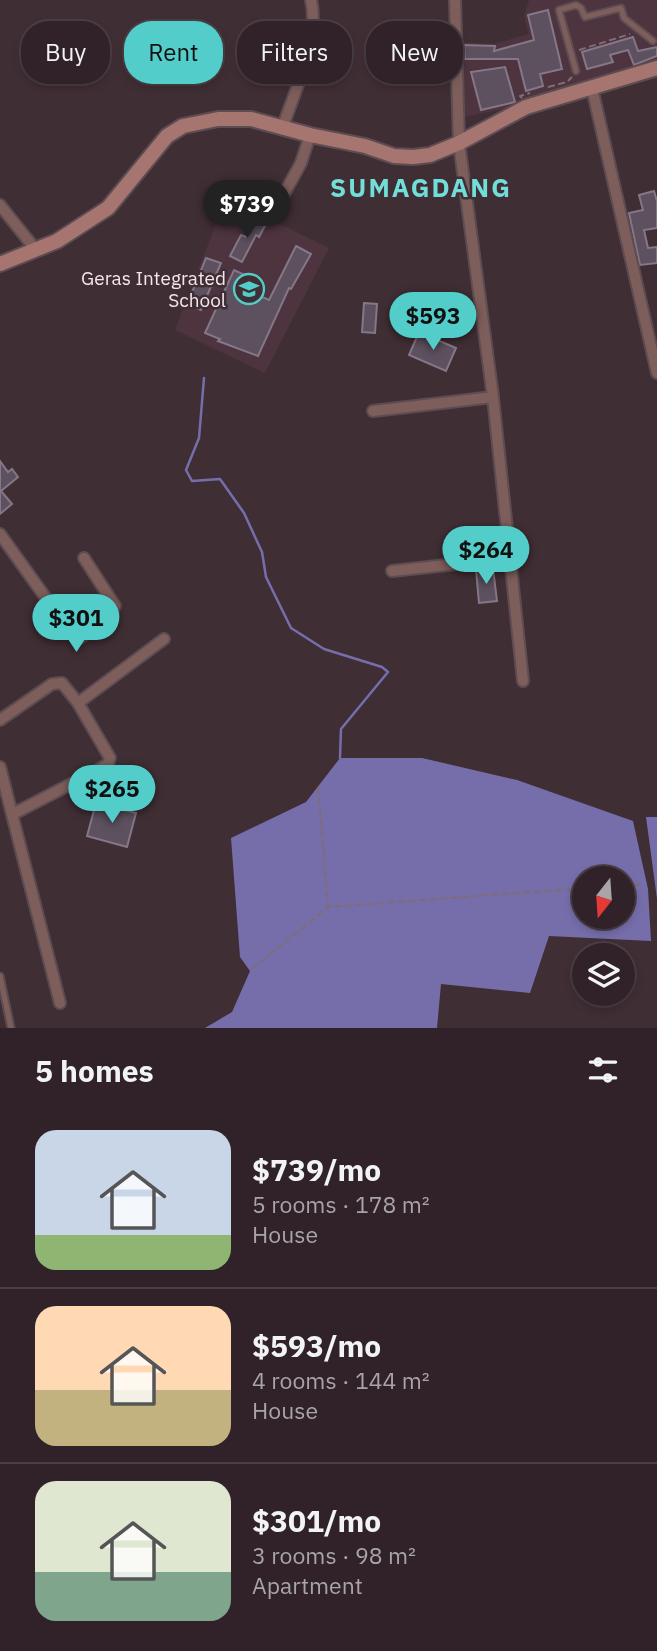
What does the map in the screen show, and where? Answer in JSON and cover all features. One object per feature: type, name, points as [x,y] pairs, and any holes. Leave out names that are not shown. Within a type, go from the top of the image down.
[{"type":"street","points":[[283,127],[310,42],[313,24],[311,0]]},
{"type":"street","points":[[455,0],[458,143],[493,397],[523,681]]},
{"type":"street","points":[[0,264],[57,241],[108,208],[167,136],[183,126],[218,119],[251,119],[365,146],[394,156],[430,155],[526,107],[657,68]]},
{"type":"street","points":[[592,88],[657,373]]},
{"type":"street","points":[[279,203],[301,163],[310,135]]},
{"type":"street","points":[[0,205],[37,250]]},
{"type":"street","points":[[373,411],[493,397]]},
{"type":"street","points":[[0,534],[71,633],[80,638],[109,617],[115,606],[84,558]]},
{"type":"street","points":[[392,571],[511,558]]},
{"type":"street","points":[[78,703],[164,639]]},
{"type":"street","points":[[0,720],[55,682],[66,684],[106,749],[109,762],[13,814]]},
{"type":"street","points":[[0,767],[60,1003]]},
{"type":"lane","points":[[576,71],[559,10],[576,5],[581,8],[585,17],[621,8],[624,18],[653,41]]},
{"type":"lane","points":[[0,976],[11,1028]]},
{"type":"path","points":[[571,52],[640,31]]},
{"type":"path","points":[[318,787],[328,907]]},
{"type":"path","points":[[635,885],[642,884]]},
{"type":"path","points":[[252,969],[328,907],[572,889]]},
{"type":"shaded area","points":[[529,0],[657,0],[657,62],[519,101],[520,106],[457,118],[457,84],[463,84],[463,42],[494,44],[528,34],[524,16]]},
{"type":"shaded area","name":"Geras Integrated School","points":[[226,198],[329,248],[265,373],[175,330]]},
{"type":"shaded area","points":[[340,758],[422,758],[517,780],[633,821],[648,889],[651,941],[549,936],[530,993],[441,984],[437,1028],[205,1028],[232,1012],[250,971],[240,957],[231,838],[306,802]]},
{"type":"shaded area","points":[[646,817],[657,817],[657,899]]},
{"type":"building","points":[[548,10],[562,69],[540,74],[543,86],[526,91],[518,59],[465,59],[464,45],[495,46],[494,51],[534,40],[528,15]]},
{"type":"building","points":[[633,37],[638,51],[657,47],[657,56],[634,65],[628,50],[610,55],[613,62],[587,69],[582,52]]},
{"type":"building","points":[[505,67],[515,102],[481,110],[471,72]]},
{"type":"building","points":[[654,191],[657,201],[657,228],[644,230],[648,248],[657,247],[657,263],[640,265],[629,213],[643,210],[639,195]]},
{"type":"building","points":[[255,218],[266,224],[259,237],[256,235],[242,262],[230,256],[241,235],[246,237]]},
{"type":"building","points":[[296,246],[311,254],[291,289],[289,288],[258,356],[218,341],[220,339],[205,333],[234,270],[247,276],[242,288],[269,300]]},
{"type":"building","points":[[206,258],[221,263],[201,310],[187,305]]},
{"type":"building","points":[[364,303],[377,304],[375,333],[362,332]]},
{"type":"building","points":[[419,332],[456,348],[446,371],[409,355]]},
{"type":"building","points":[[0,461],[8,472],[12,469],[18,477],[1,491],[12,504],[0,514]]},
{"type":"building","points":[[493,568],[497,601],[479,603],[476,570]]},
{"type":"building","points":[[96,803],[136,813],[127,847],[87,836]]},
{"type":"waterway","points":[[204,378],[199,438],[186,470],[192,481],[220,479],[244,513],[262,552],[266,577],[291,628],[324,649],[382,667],[388,672],[341,729],[340,758]]},
{"type":"place","name":"Geras Integrated School","points":[[249,289]]},
{"type":"district","name":"SUMAGDANG","points":[[421,188]]}]
